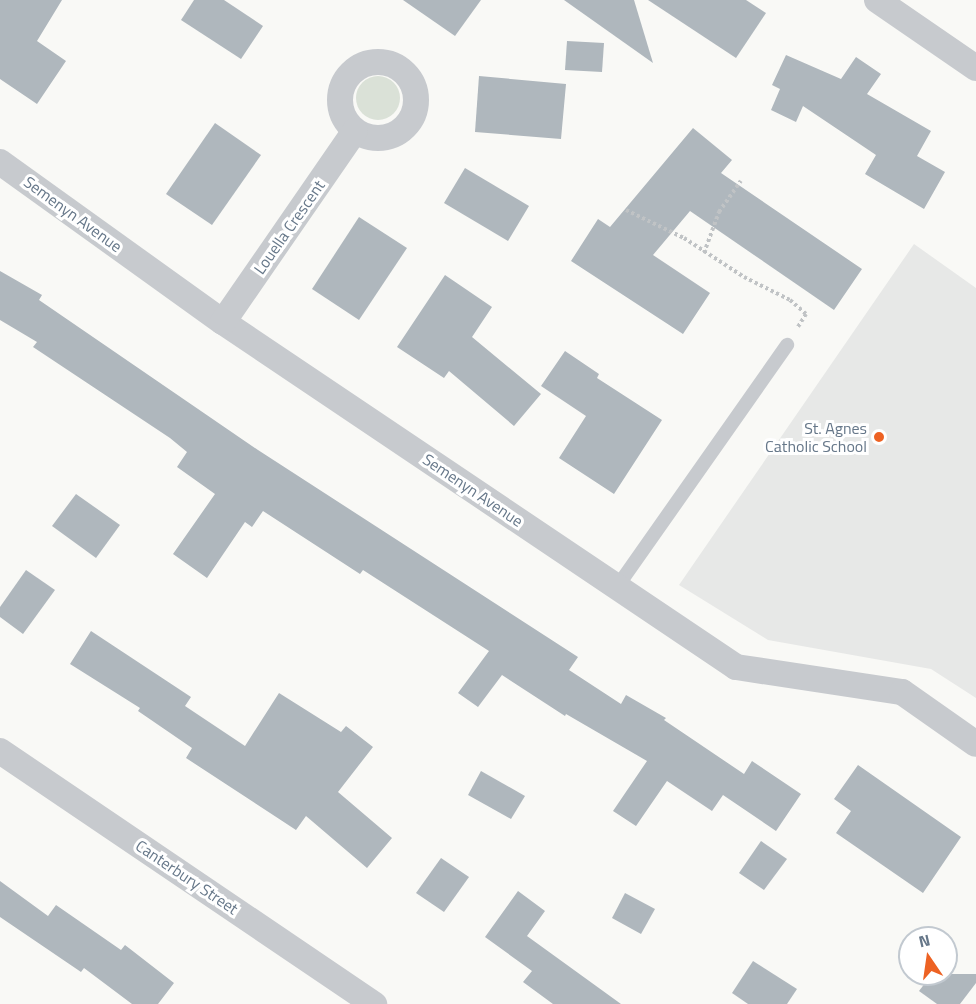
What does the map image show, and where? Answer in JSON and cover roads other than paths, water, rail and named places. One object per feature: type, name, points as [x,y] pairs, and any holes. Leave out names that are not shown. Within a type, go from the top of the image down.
[{"type":"street","points":[[877,0],[976,68]]},
{"type":"street","name":"Louella Crescent","points":[[222,322],[355,131]]},
{"type":"street","name":"Semenyn Avenue","points":[[0,162],[222,322],[736,667],[902,692],[976,744]]},
{"type":"street","name":"Canterbury Street","points":[[0,751],[374,1004]]},
{"type":"lane","points":[[617,587],[787,345]]},
{"type":"place","name":"St. Agnes Catholic School","points":[[879,437]]}]
